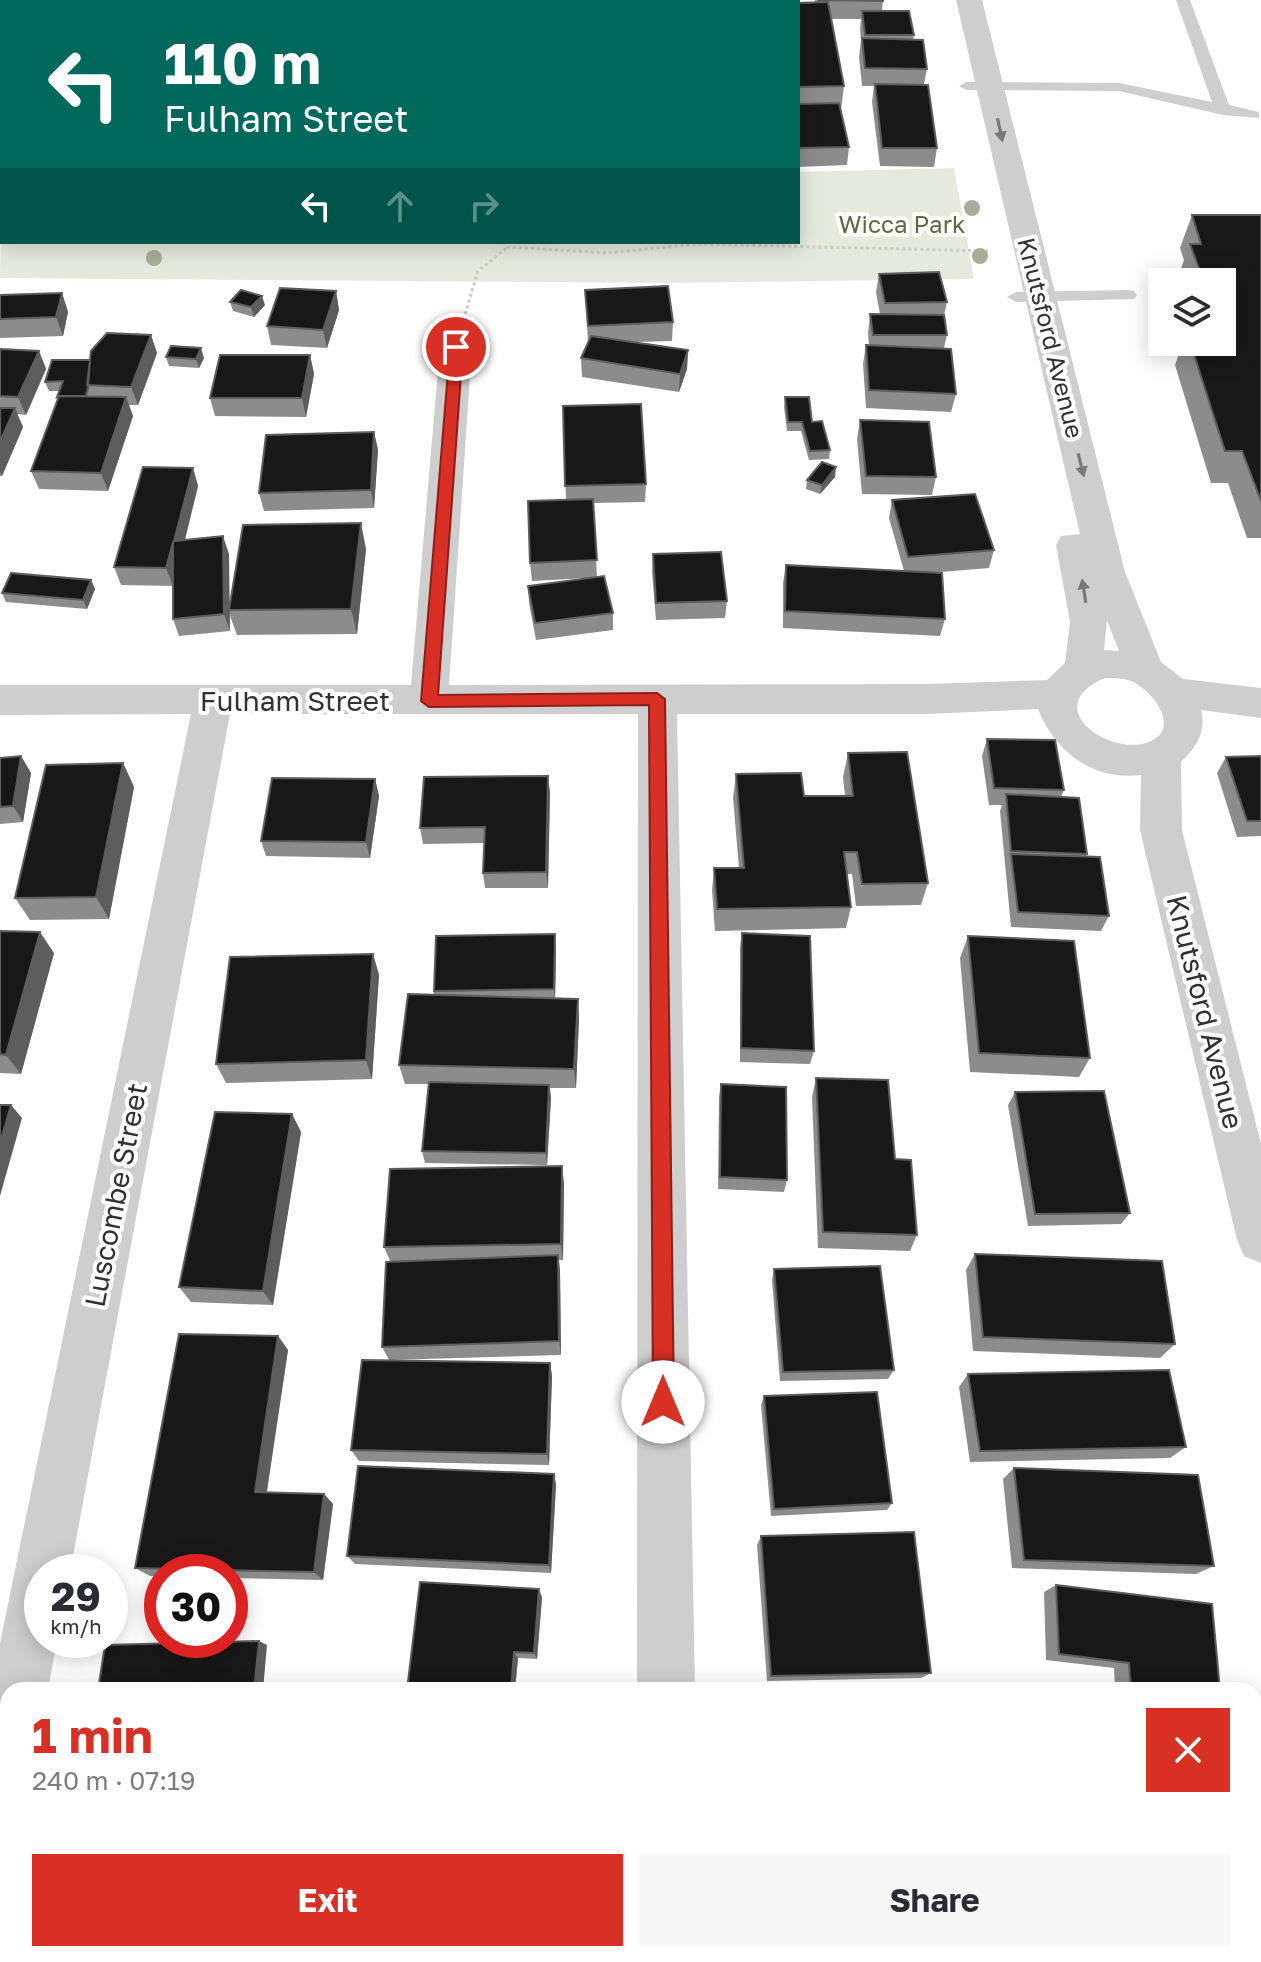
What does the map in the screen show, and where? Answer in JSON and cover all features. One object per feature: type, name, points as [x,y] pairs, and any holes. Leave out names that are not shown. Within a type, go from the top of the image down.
[{"type":"street","name":"Knutsford Avenue","points":[[945,0],[978,85]]},
{"type":"street","name":"Knutsford Avenue","points":[[969,0],[978,85],[1028,297],[1089,622],[1067,696]]},
{"type":"street","name":"Knutsford Avenue","points":[[1028,297],[1107,572],[1160,681]]},
{"type":"street","points":[[429,701],[456,347]]},
{"type":"street","name":"Fulham Street","points":[[0,700],[429,701],[1067,696],[1101,664],[1120,664],[1160,681],[1261,703]]},
{"type":"street","points":[[1160,681],[1182,707],[1185,722],[1171,745]]},
{"type":"street","name":"Fulham Street","points":[[1067,696],[1083,746],[1112,759]]},
{"type":"street","points":[[657,699],[666,1682]]},
{"type":"street","name":"Luscombe Street","points":[[21,1682],[213,700]]},
{"type":"street","points":[[1112,759],[1138,760],[1171,745],[1261,715]]},
{"type":"street","name":"Knutsford Avenue","points":[[1171,745],[1161,830],[1261,1240]]},
{"type":"street","name":"Knutsford Avenue","points":[[1112,759],[1161,830]]},
{"type":"lane","points":[[1183,0],[1223,110]]},
{"type":"lane","points":[[978,85],[1119,87],[1254,115]]},
{"type":"lane","points":[[1028,297],[1128,295]]},
{"type":"path","points":[[505,244],[508,247],[608,253],[696,244],[990,251],[987,236]]},
{"type":"path","points":[[474,282],[478,271],[508,247]]},
{"type":"green space","name":"Wicca Park","points":[[954,168],[974,279],[664,283],[0,278],[0,244],[800,244],[800,172]]},
{"type":"building","points":[[828,2],[844,86],[800,87],[800,3]]},
{"type":"building","points":[[862,11],[909,11],[914,35],[865,35]]},
{"type":"building","points":[[862,38],[923,40],[927,69],[865,68]]},
{"type":"building","points":[[875,84],[928,85],[937,148],[882,148]]},
{"type":"building","points":[[839,103],[849,147],[800,148],[800,104]]},
{"type":"building","points":[[1192,215],[1261,215],[1261,501],[1242,451],[1225,451],[1194,356],[1236,356],[1236,268],[1199,268],[1190,244],[1201,244]]},
{"type":"building","points":[[939,272],[947,302],[885,303],[879,274]]},
{"type":"building","points":[[668,286],[673,322],[588,326],[585,290]]},
{"type":"building","points":[[280,288],[336,291],[323,330],[267,326]]},
{"type":"building","points":[[241,290],[262,296],[251,307],[230,302]]},
{"type":"building","points":[[62,293],[56,317],[0,319],[0,295]]},
{"type":"building","points":[[870,314],[944,315],[947,335],[873,335]]},
{"type":"building","points":[[107,333],[151,335],[131,387],[87,385],[91,351]]},
{"type":"building","points":[[591,336],[688,350],[680,374],[581,358]]},
{"type":"building","points":[[866,345],[951,349],[956,394],[869,390]]},
{"type":"building","points":[[171,346],[201,348],[196,359],[166,357]]},
{"type":"building","points":[[0,349],[39,351],[18,397],[0,396]]},
{"type":"building","points":[[220,355],[310,355],[302,398],[210,398]]},
{"type":"building","points":[[52,360],[90,360],[86,396],[57,397],[63,381],[45,382]]},
{"type":"building","points":[[59,396],[126,397],[101,473],[31,471]]},
{"type":"building","points":[[785,397],[809,397],[812,422],[822,421],[830,450],[810,451],[802,422],[788,422]]},
{"type":"building","points":[[641,404],[646,484],[565,486],[563,406]]},
{"type":"building","points":[[0,408],[15,408],[0,442]]},
{"type":"building","points":[[860,420],[929,422],[936,477],[866,476]]},
{"type":"building","points":[[374,432],[371,490],[259,493],[266,435]]},
{"type":"building","points":[[822,462],[836,467],[822,485],[807,480]]},
{"type":"building","points":[[143,467],[193,468],[174,541],[223,536],[224,614],[173,619],[173,542],[166,568],[114,567]]},
{"type":"building","points":[[975,494],[994,550],[908,557],[892,500]]},
{"type":"building","points":[[593,499],[597,560],[530,563],[528,501]]},
{"type":"building","points":[[361,523],[351,609],[229,610],[243,525]]},
{"type":"building","points":[[721,552],[727,601],[656,603],[653,554]]},
{"type":"building","points":[[786,565],[942,573],[945,619],[785,611]]},
{"type":"building","points":[[11,573],[91,580],[83,600],[2,593]]},
{"type":"building","points":[[604,576],[613,613],[535,623],[528,586]]},
{"type":"building","points":[[987,739],[1055,740],[1064,790],[994,788]]},
{"type":"building","points":[[907,752],[928,883],[862,884],[857,852],[844,852],[851,907],[717,909],[714,868],[744,868],[736,774],[801,773],[804,796],[853,796],[848,753]]},
{"type":"building","points":[[21,756],[13,806],[0,807],[0,758]]},
{"type":"building","points":[[1261,756],[1261,821],[1247,821],[1226,757]]},
{"type":"building","points":[[123,763],[96,897],[15,898],[46,765]]},
{"type":"building","points":[[548,776],[546,872],[483,873],[485,827],[420,828],[424,777]]},
{"type":"building","points":[[272,778],[375,779],[366,842],[261,841]]},
{"type":"building","points":[[1006,794],[1079,798],[1087,854],[1011,851]]},
{"type":"building","points":[[1011,854],[1100,857],[1109,916],[1018,912]]},
{"type":"building","points":[[0,931],[40,932],[6,1055],[0,1054]]},
{"type":"building","points":[[742,933],[810,936],[814,1051],[741,1048]]},
{"type":"building","points":[[555,934],[554,989],[434,991],[436,936]]},
{"type":"building","points":[[968,936],[1074,941],[1090,1058],[979,1053]]},
{"type":"building","points":[[373,954],[366,1060],[216,1064],[230,957]]},
{"type":"building","points":[[408,994],[578,999],[574,1069],[399,1065]]},
{"type":"building","points":[[816,1078],[888,1080],[895,1159],[911,1160],[917,1235],[823,1232]]},
{"type":"building","points":[[429,1082],[549,1085],[546,1153],[422,1151]]},
{"type":"building","points":[[721,1084],[786,1087],[787,1180],[720,1177]]},
{"type":"building","points":[[1104,1091],[1130,1213],[1035,1214],[1015,1092]]},
{"type":"building","points":[[0,1105],[11,1105],[0,1143]]},
{"type":"building","points":[[215,1112],[292,1114],[263,1291],[179,1287]]},
{"type":"building","points":[[562,1166],[561,1244],[384,1247],[390,1169]]},
{"type":"building","points":[[975,1254],[1162,1261],[1175,1344],[983,1337]]},
{"type":"building","points":[[558,1255],[559,1341],[382,1347],[386,1262]]},
{"type":"building","points":[[880,1266],[894,1370],[783,1372],[774,1269]]},
{"type":"building","points":[[179,1334],[278,1336],[255,1492],[324,1494],[314,1572],[248,1571],[248,1554],[144,1554],[144,1568],[135,1568]]},
{"type":"building","points":[[362,1360],[550,1363],[547,1454],[351,1450]]},
{"type":"building","points":[[1169,1370],[1186,1447],[980,1451],[968,1374]]},
{"type":"building","points":[[877,1392],[892,1503],[774,1509],[764,1396]]},
{"type":"building","points":[[358,1466],[554,1474],[549,1565],[347,1556]]},
{"type":"building","points":[[1014,1468],[1198,1475],[1214,1566],[1024,1560]]},
{"type":"building","points":[[914,1532],[931,1673],[771,1676],[761,1536]]},
{"type":"building","points":[[420,1582],[539,1589],[534,1653],[514,1652],[512,1682],[408,1682]]},
{"type":"building","points":[[1056,1585],[1212,1604],[1219,1682],[1130,1682],[1129,1663],[1059,1654]]},
{"type":"building","points":[[248,1641],[259,1641],[255,1682],[99,1682],[103,1658],[128,1658],[128,1644],[144,1644],[144,1658],[248,1658]]},
{"type":"route","points":[[456,347],[429,701],[657,699],[663,1402]]}]
